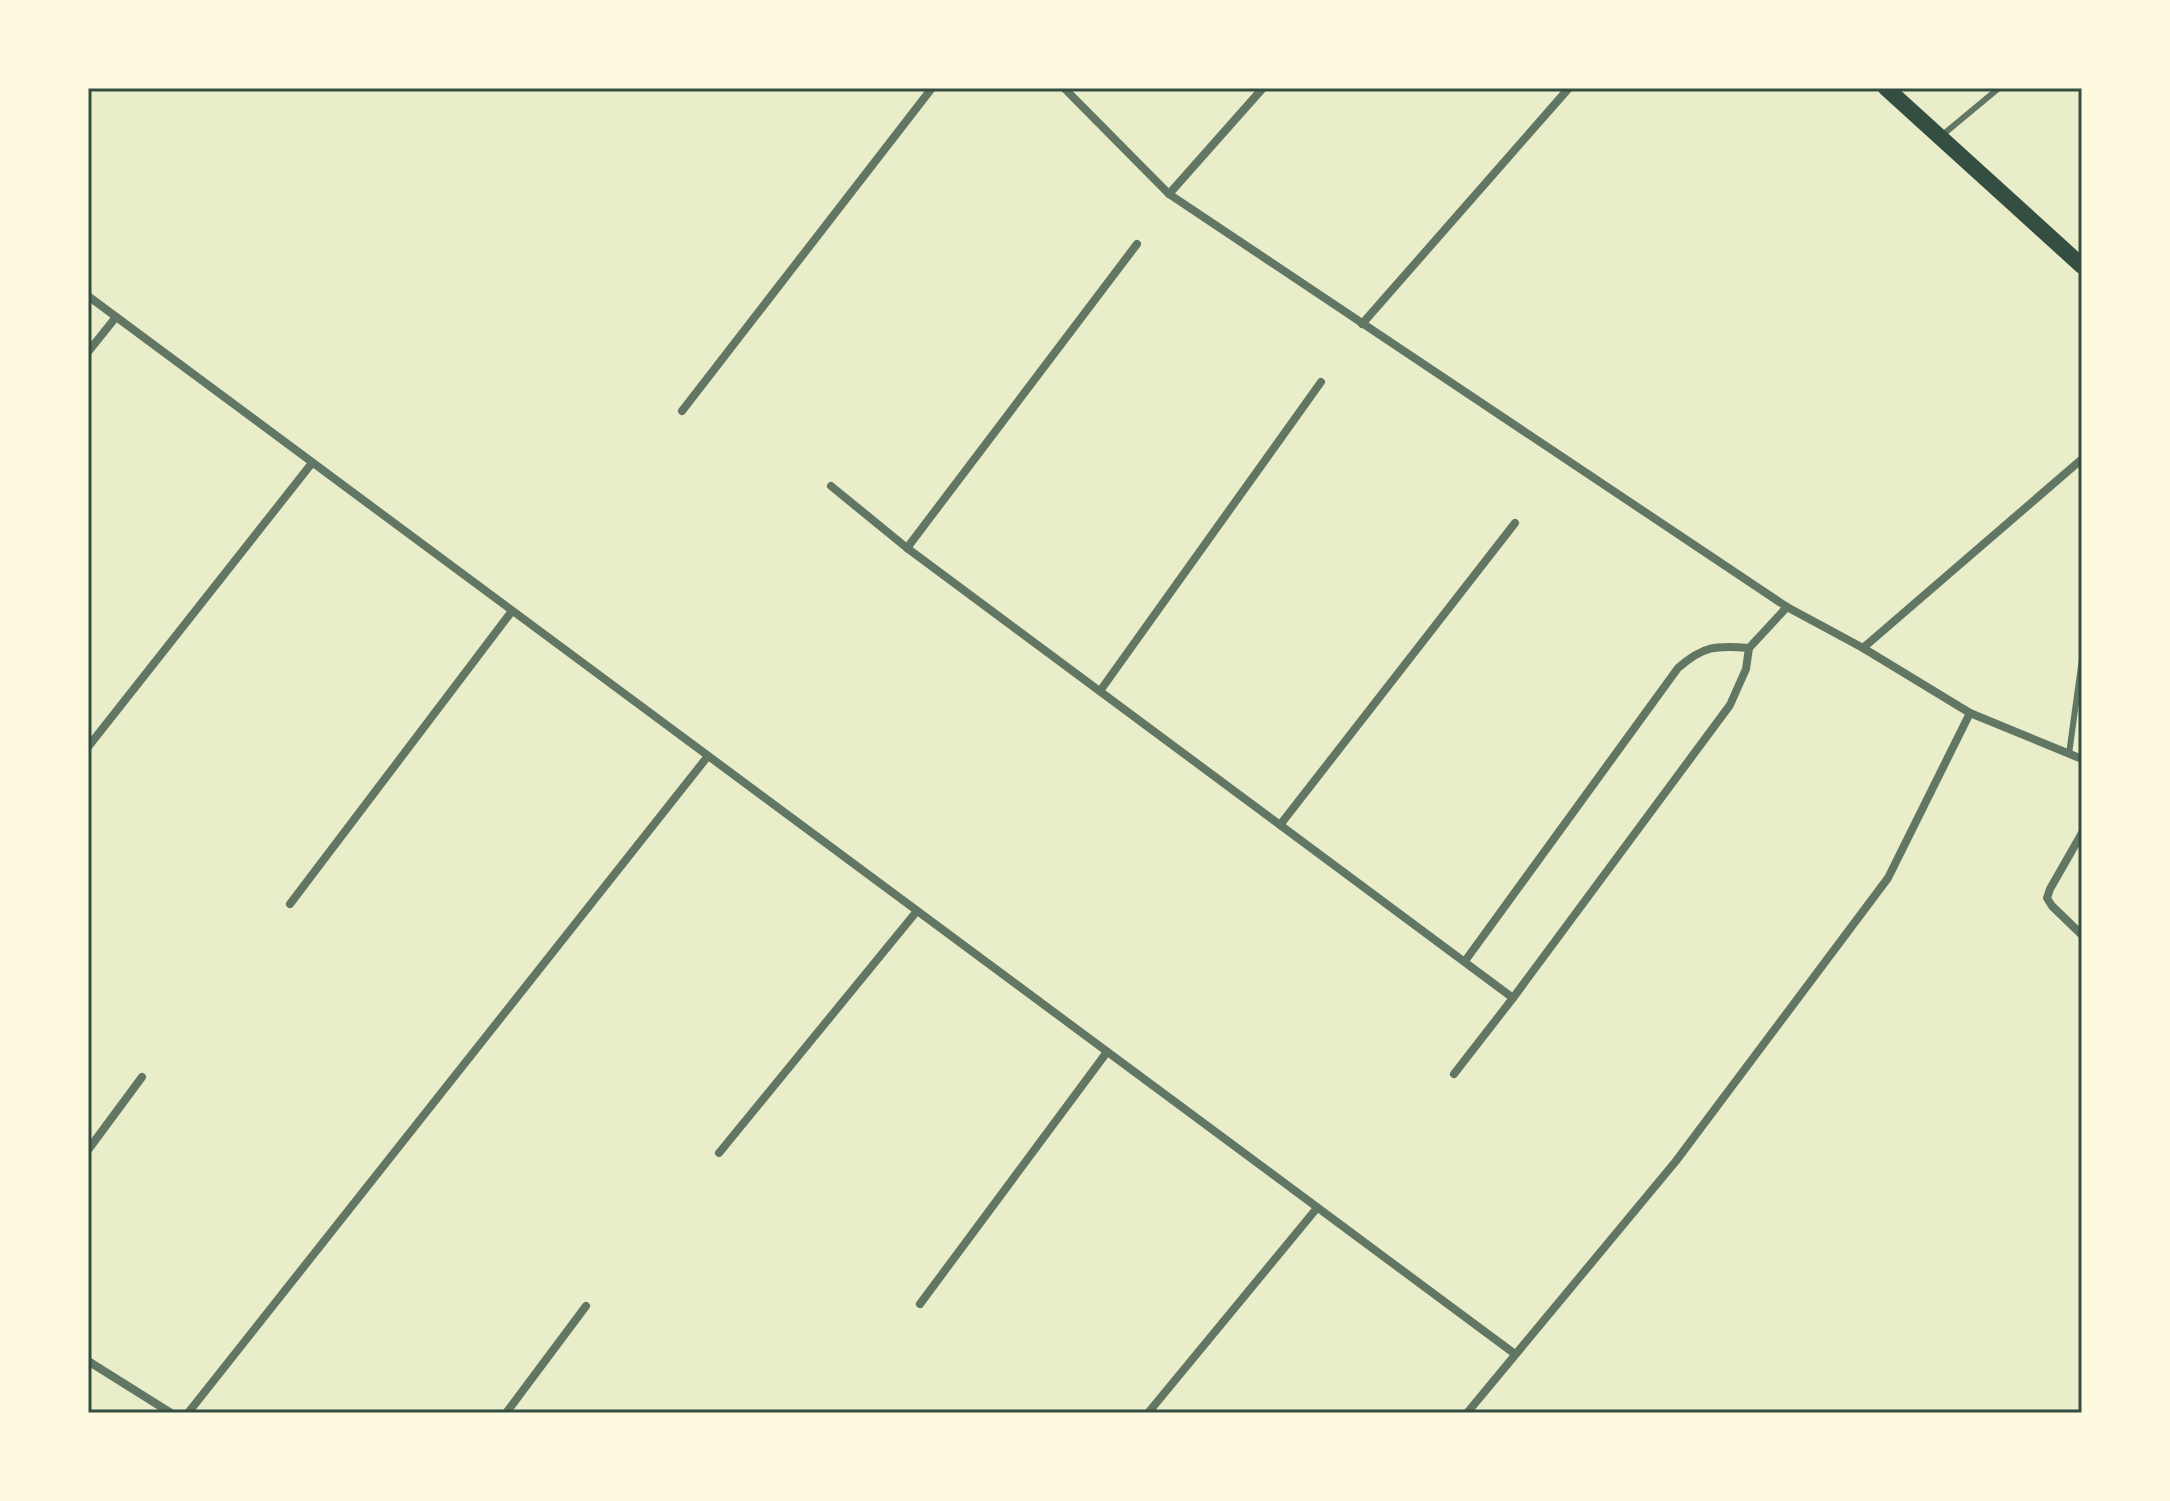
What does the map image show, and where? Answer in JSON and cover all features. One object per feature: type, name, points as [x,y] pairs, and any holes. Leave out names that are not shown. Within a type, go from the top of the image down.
[{"type":"main road","points":[[1886,88],[2082,266]]},
{"type":"street","points":[[682,411],[932,88]]},
{"type":"street","points":[[1064,88],[1169,194],[1787,607],[1863,648],[1970,713],[2082,759]]},
{"type":"street","points":[[1169,194],[1263,88]]},
{"type":"street","points":[[1362,324],[1569,88]]},
{"type":"street","points":[[907,548],[1137,244]]},
{"type":"street","points":[[88,296],[1515,1354]]},
{"type":"street","points":[[88,352],[116,317]]},
{"type":"street","points":[[1100,691],[1321,382]]},
{"type":"street","points":[[1863,648],[2082,459]]},
{"type":"street","points":[[88,747],[312,463]]},
{"type":"street","points":[[831,486],[907,548],[1513,998]]},
{"type":"street","points":[[1280,825],[1515,523]]},
{"type":"street","points":[[1454,1074],[1730,705],[1746,669],[1749,648],[1787,607]]},
{"type":"street","points":[[290,904],[512,611]]},
{"type":"street","points":[[1465,961],[1678,668],[1696,653],[1720,645],[1749,648]]},
{"type":"street","points":[[1467,1413],[1676,1161],[1888,878],[1970,713]]},
{"type":"street","points":[[188,1413],[708,756]]},
{"type":"street","points":[[2082,833],[2047,898],[2082,935]]},
{"type":"street","points":[[719,1153],[917,911]]},
{"type":"street","points":[[920,1304],[1107,1052]]},
{"type":"street","points":[[88,1150],[142,1077]]},
{"type":"street","points":[[1148,1413],[1317,1208]]},
{"type":"street","points":[[506,1413],[586,1306]]},
{"type":"street","points":[[88,1361],[171,1413]]},
{"type":"lane","points":[[1940,137],[1999,88]]},
{"type":"lane","points":[[2069,754],[2082,659]]}]
